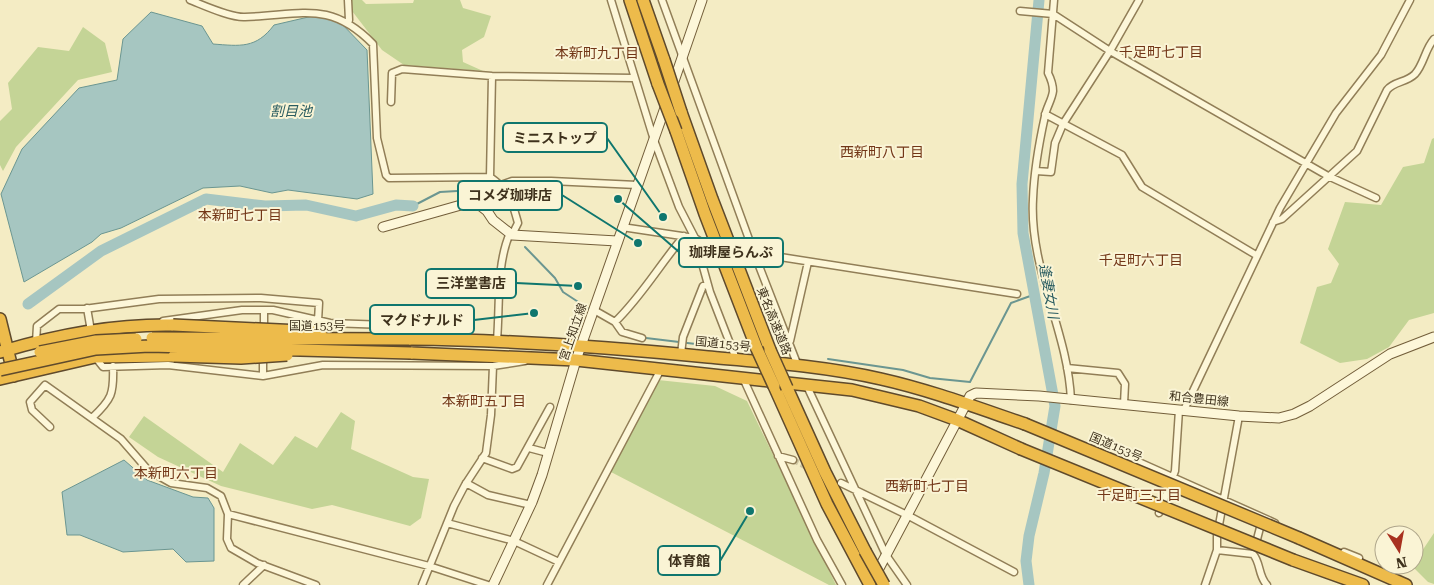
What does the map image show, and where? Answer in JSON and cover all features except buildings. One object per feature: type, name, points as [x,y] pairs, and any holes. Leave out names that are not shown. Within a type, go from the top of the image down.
[{"type":"highway","name":"東名高速道路","points":[[630,0],[705,214],[757,349],[828,504],[870,585]]},
{"type":"highway","name":"東名高速道路","points":[[643,0],[682,112],[770,350],[825,472],[884,585]]},
{"type":"highway","points":[[0,319],[4,351],[14,376]]},
{"type":"highway","points":[[4,351],[36,342],[91,331],[151,325],[398,335],[409,339]]},
{"type":"highway","name":"国道153号","points":[[0,362],[96,341],[188,338],[460,339],[497,340],[736,359],[798,366],[881,379],[1025,424],[1299,538],[1406,585]]},
{"type":"highway","name":"国道153号","points":[[0,370],[96,349],[148,346],[411,353],[576,360],[806,383],[885,396],[957,420],[1021,449],[1293,560],[1363,585]]},
{"type":"highway","points":[[0,379],[95,357],[174,356],[241,358],[311,354],[391,356],[411,353]]},
{"type":"main road","name":"宮上知立線","points":[[493,585],[531,505],[576,360],[702,0]]},
{"type":"main road","points":[[383,227],[468,203],[478,204],[487,211],[493,220],[511,234],[617,240]]},
{"type":"main road","name":"和合豊田線","points":[[966,404],[970,396],[976,393],[1039,396],[1272,418],[1294,414],[1390,354],[1434,337]]},
{"type":"main road","points":[[870,585],[966,404]]},
{"type":"street","points":[[190,0],[202,2],[243,18],[317,6],[329,9],[349,20],[369,38],[374,48],[378,138],[386,175],[389,178],[490,177],[501,185],[512,200],[518,223],[505,246],[497,340]]},
{"type":"street","points":[[348,0],[349,20]]},
{"type":"street","points":[[611,0],[633,78],[654,140],[678,206],[695,238],[708,285],[736,359]]},
{"type":"street","points":[[662,0],[754,253],[798,366]]},
{"type":"street","points":[[1054,0],[1048,73],[1053,93],[1045,114],[1032,206],[1035,246],[1067,368],[1070,400]]},
{"type":"street","points":[[1036,171],[1051,172],[1055,143],[1063,124],[1110,51],[1139,0]]},
{"type":"street","points":[[1159,513],[1174,471],[1181,410],[1256,254],[1336,113],[1381,56],[1410,0]]},
{"type":"street","points":[[1023,11],[1052,14],[1110,51],[1307,162],[1328,176],[1376,198]]},
{"type":"street","points":[[1273,222],[1282,219],[1362,145],[1368,126],[1387,90],[1394,84],[1409,80],[1415,74],[1434,39]]},
{"type":"street","points":[[391,102],[392,73],[402,69],[492,76],[633,78]]},
{"type":"street","points":[[490,177],[492,76]]},
{"type":"street","points":[[1045,114],[1122,155],[1142,187],[1256,254]]},
{"type":"street","points":[[501,185],[512,181],[637,185]]},
{"type":"street","points":[[622,227],[695,238],[704,244]]},
{"type":"street","points":[[615,322],[646,288],[664,259],[684,236]]},
{"type":"street","points":[[742,251],[1017,294]]},
{"type":"street","points":[[790,342],[808,262]]},
{"type":"street","points":[[681,354],[686,328],[703,286],[708,285]]},
{"type":"street","points":[[36,342],[37,326],[59,309],[87,308],[159,299],[261,298],[319,303],[318,321]]},
{"type":"street","points":[[87,308],[91,331]]},
{"type":"street","points":[[151,325],[174,318],[242,310],[264,310],[318,321],[443,327],[460,339]]},
{"type":"street","points":[[263,376],[264,310]]},
{"type":"street","points":[[594,310],[615,322],[622,332],[642,338]]},
{"type":"street","points":[[95,357],[103,367],[168,365],[263,376],[323,365],[493,366],[534,359]]},
{"type":"street","points":[[92,418],[110,401],[114,384],[112,366]]},
{"type":"street","points":[[422,585],[447,523],[466,483],[486,453],[490,429],[493,366]]},
{"type":"street","points":[[1067,368],[1118,373],[1125,384],[1124,404]]},
{"type":"street","points":[[547,585],[662,369]]},
{"type":"street","points":[[743,378],[817,540],[842,585]]},
{"type":"street","points":[[806,383],[858,490],[886,555],[907,585]]},
{"type":"street","points":[[50,427],[32,410],[30,402],[46,385],[120,439],[148,470],[171,483],[206,488],[221,496],[228,514],[227,539],[231,548],[264,565],[316,585]]},
{"type":"street","points":[[482,458],[512,469],[517,467],[529,448],[550,406]]},
{"type":"street","points":[[1205,585],[1217,550],[1217,536],[1239,416]]},
{"type":"street","points":[[529,448],[548,453]]},
{"type":"street","points":[[1121,454],[1172,478],[1359,558]]},
{"type":"street","points":[[778,456],[793,460]]},
{"type":"street","points":[[466,483],[488,495],[531,505]]},
{"type":"street","points":[[842,484],[907,515],[1014,572]]},
{"type":"street","points":[[228,514],[429,566],[488,585]]},
{"type":"street","points":[[1253,554],[1263,516]]},
{"type":"street","points":[[447,523],[514,541],[559,562]]},
{"type":"street","points":[[1217,550],[1253,554],[1257,559],[1258,572],[1266,585]]},
{"type":"street","points":[[242,585],[264,565]]},
{"type":"green space","points":[[350,0],[362,0],[366,4],[413,3],[414,0],[460,0],[463,8],[491,16],[484,37],[462,50],[463,62],[483,71],[404,65],[382,50],[349,7]]},
{"type":"green space","points":[[83,27],[105,43],[112,72],[78,80],[16,147],[3,171],[0,165],[0,121],[12,109],[8,83],[38,47],[69,51]]},
{"type":"green space","points":[[1434,138],[1434,313],[1409,320],[1389,347],[1367,359],[1340,363],[1300,343],[1317,287],[1331,283],[1339,264],[1328,249],[1345,202],[1381,205],[1403,167],[1424,163]]},
{"type":"green space","points":[[658,380],[715,386],[747,401],[836,585],[829,585],[611,472]]},
{"type":"green space","points":[[341,412],[355,421],[351,449],[413,477],[429,479],[421,518],[410,526],[332,505],[312,509],[221,486],[158,457],[129,437],[144,416],[223,472],[240,443],[273,465],[295,436],[317,448]]},
{"type":"green space","points":[[1434,533],[1434,584],[1428,582],[1421,575],[1424,575],[1424,548]]},
{"type":"water","name":"割目池","points":[[151,12],[202,26],[213,44],[231,45],[254,42],[267,33],[274,25],[317,15],[339,21],[367,50],[373,194],[357,199],[288,190],[272,193],[240,186],[203,188],[121,228],[101,234],[92,242],[24,282],[1,194],[22,149],[79,88],[117,80],[123,39]]},
{"type":"water","points":[[124,460],[147,480],[193,497],[208,498],[214,508],[214,561],[186,562],[173,549],[123,552],[80,535],[67,535],[62,492]]},
{"type":"waterway","name":"逢妻女川","points":[[1029,585],[1026,561],[1029,536],[1044,473],[1055,406],[1023,233],[1022,184],[1039,0]]},
{"type":"waterway","points":[[413,206],[440,192],[492,189],[499,192]]},
{"type":"waterway","name":"割目池","points":[[28,304],[101,251],[206,199],[265,206],[306,205],[356,216],[396,205],[413,206]]},
{"type":"waterway","points":[[525,247],[555,278],[563,292],[589,309]]},
{"type":"waterway","points":[[828,359],[903,370],[930,378],[970,382],[1011,303],[1033,295]]},
{"type":"waterway","name":"割目池","points":[[24,305],[28,304]]},
{"type":"waterway","points":[[646,338],[704,345]]},
{"type":"tunnel","points":[[793,460],[811,469]]},
{"type":"place","name":"珈琲屋らんぷ","points":[[618,199]]},
{"type":"place","name":"ミニストップ","points":[[663,217]]},
{"type":"place","name":"コメダ珈琲店","points":[[638,243]]},
{"type":"place","name":"三洋堂書店","points":[[578,286]]},
{"type":"place","name":"マクドナルド","points":[[534,313]]},
{"type":"place","name":"体育館","points":[[750,511]]},
{"type":"district","name":"千足町七丁目","points":[[1161,52]]},
{"type":"district","name":"本新町九丁目","points":[[597,53]]},
{"type":"district","name":"西新町八丁目","points":[[882,152]]},
{"type":"district","name":"本新町七丁目","points":[[240,215]]},
{"type":"district","name":"千足町六丁目","points":[[1141,260]]},
{"type":"district","name":"本新町五丁目","points":[[484,401]]},
{"type":"district","name":"本新町六丁目","points":[[176,473]]},
{"type":"district","name":"西新町七丁目","points":[[927,486]]},
{"type":"district","name":"千足町三丁目","points":[[1139,495]]}]
